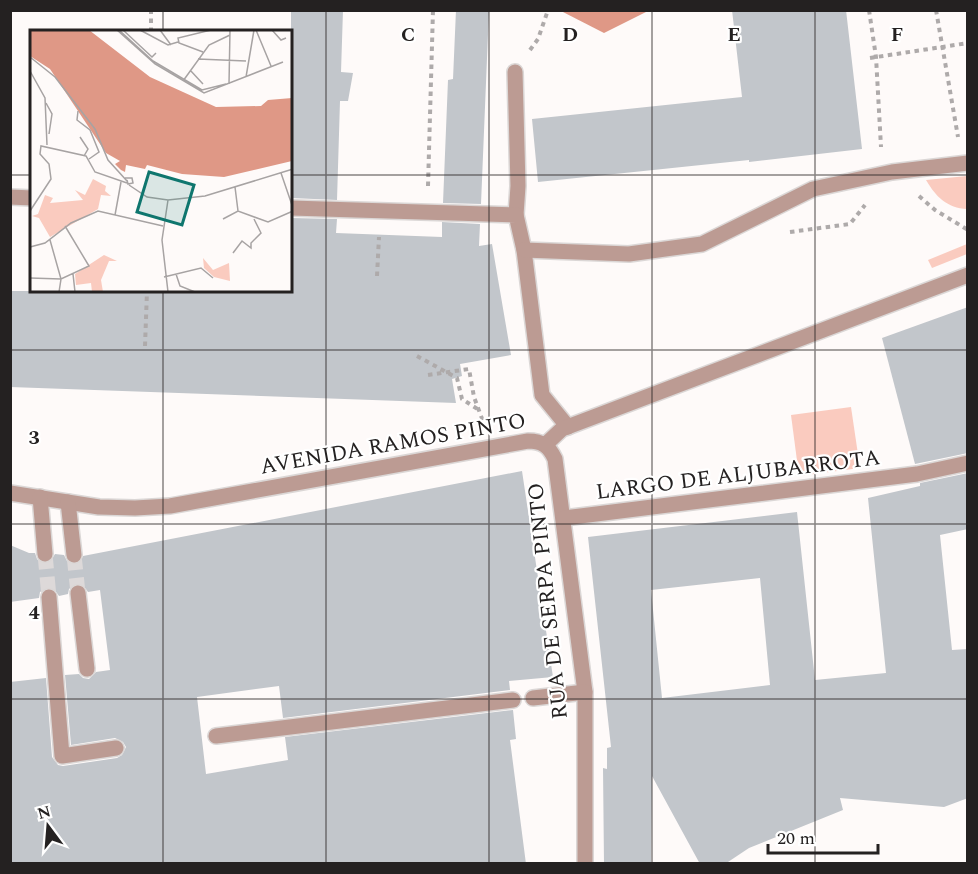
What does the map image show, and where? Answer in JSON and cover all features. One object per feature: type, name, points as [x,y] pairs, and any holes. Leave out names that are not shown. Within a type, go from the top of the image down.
[{"type":"street","points":[[515,72],[518,186],[516,216],[524,250],[542,395],[568,427]]},
{"type":"street","points":[[524,250],[629,254],[702,244],[813,189],[892,172],[965,164]]},
{"type":"street","points":[[10,197],[30,198]]},
{"type":"street","points":[[292,208],[516,216]]},
{"type":"street","name":"AVENIDA RAMOS PINTO","points":[[10,493],[99,507],[170,506],[519,442],[537,441],[545,445],[562,429],[968,275]]},
{"type":"street","name":"RUA DE SERPA PINTO","points":[[545,445],[555,459],[585,692],[585,864]]},
{"type":"street","name":"LARGO DE ALJUBARROTA","points":[[564,518],[917,474],[968,463]]},
{"type":"street","points":[[40,497],[45,554]]},
{"type":"street","points":[[68,502],[74,555]]},
{"type":"street","points":[[78,593],[87,669]]},
{"type":"street","points":[[49,597],[62,756],[116,748]]},
{"type":"street","points":[[532,698],[585,692]]},
{"type":"street","points":[[216,736],[513,700]]},
{"type":"path","points":[[151,10],[151,30]]},
{"type":"path","points":[[538,39],[548,10]]},
{"type":"path","points":[[869,10],[876,57],[881,154],[892,172],[935,210],[968,231]]},
{"type":"path","points":[[936,10],[965,164]]},
{"type":"path","points":[[427,212],[433,11]]},
{"type":"path","points":[[870,58],[968,42]]},
{"type":"path","points":[[850,224],[892,172]]},
{"type":"path","points":[[377,276],[379,228]]},
{"type":"path","points":[[145,345],[147,292]]},
{"type":"path","points":[[417,356],[457,378],[462,399],[479,410]]},
{"type":"path","points":[[428,375],[469,369],[474,397],[485,427]]},
{"type":"shaded area","points":[[561,11],[648,11],[604,33]]},
{"type":"shaded area","points":[[967,176],[967,209],[943,201],[926,180]]},
{"type":"shaded area","points":[[967,244],[967,254],[932,268],[928,260]]},
{"type":"shaded area","points":[[851,407],[860,468],[799,476],[791,415]]},
{"type":"building","points":[[291,10],[343,10],[341,72],[353,73],[348,101],[340,101],[337,200],[292,198]]},
{"type":"building","points":[[456,10],[489,10],[481,204],[443,203],[448,80],[453,79]]},
{"type":"building","points":[[732,10],[846,10],[862,149],[538,182],[532,119],[742,97]]},
{"type":"building","points":[[292,218],[337,219],[336,233],[442,237],[442,222],[480,224],[479,246],[492,244],[511,355],[460,364],[462,376],[452,379],[456,403],[10,387],[10,291],[292,292]]},
{"type":"building","points":[[968,307],[968,453],[915,464],[882,338]]},
{"type":"building","points":[[522,471],[553,677],[509,681],[510,690],[283,718],[279,686],[197,697],[206,774],[288,760],[285,737],[513,710],[516,739],[510,740],[526,864],[10,864],[10,682],[46,678],[52,757],[58,765],[117,758],[122,755],[126,747],[123,742],[115,738],[71,745],[65,675],[79,674],[89,679],[96,672],[110,670],[100,590],[88,592],[82,584],[76,583],[69,589],[68,594],[59,596],[54,589],[48,587],[40,592],[39,598],[10,602],[10,545],[29,553],[35,553],[41,563],[50,562],[55,554],[64,555],[67,561],[76,565],[83,556]]},
{"type":"building","points":[[968,473],[968,529],[940,535],[952,650],[968,649],[968,798],[944,807],[840,798],[843,810],[749,848],[725,864],[700,864],[652,776],[651,864],[604,864],[603,768],[607,769],[607,748],[611,747],[588,537],[797,512],[815,680],[886,673],[868,498],[920,486],[920,483]],"holes":[[[760,578],[770,685],[662,698],[651,590]]]},
{"type":"tunnel","points":[[45,554],[49,597]]},
{"type":"tunnel","points":[[74,555],[78,593]]}]
